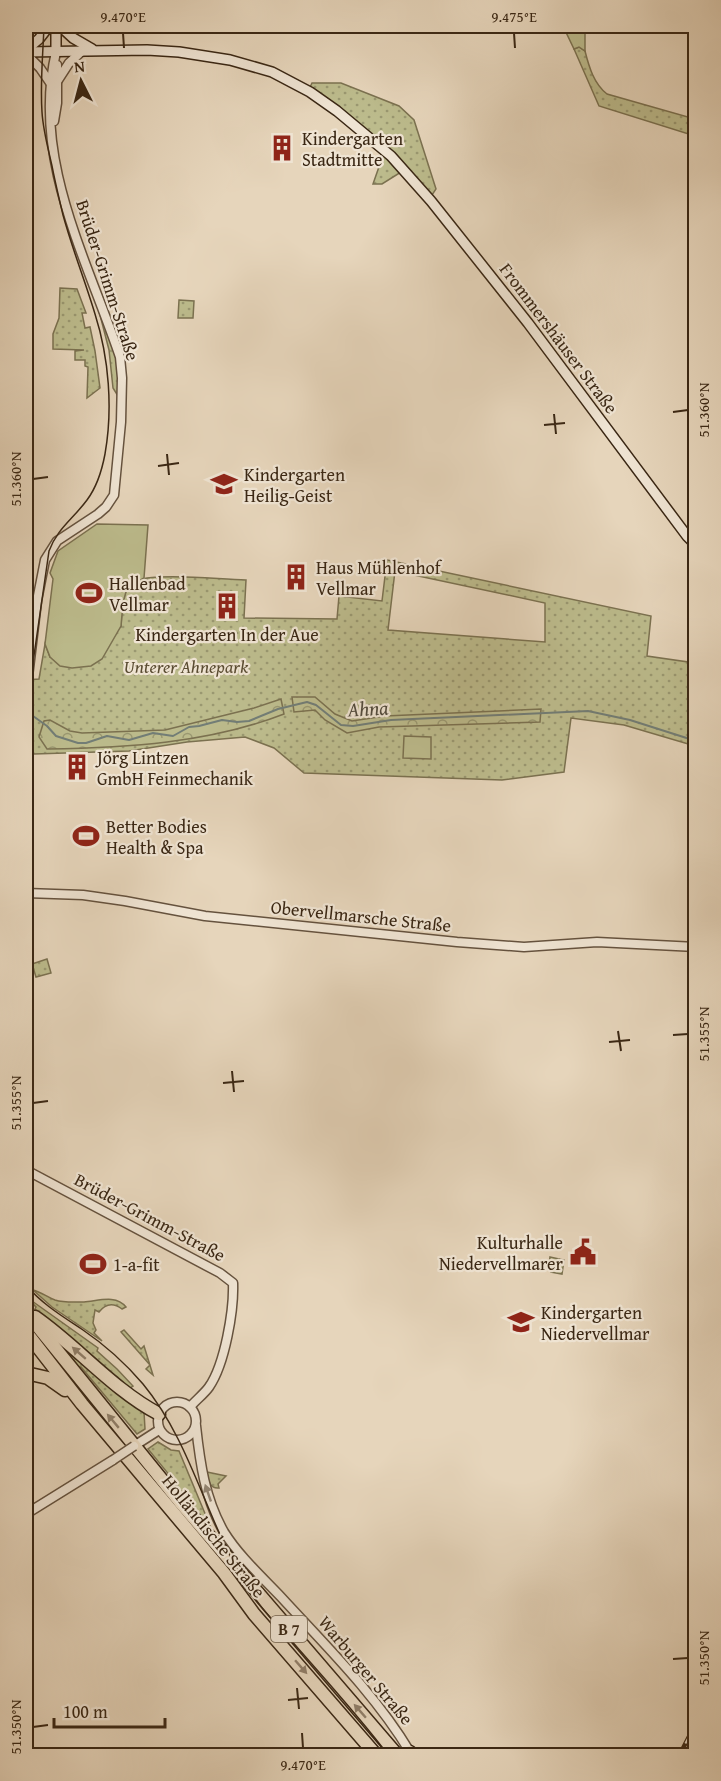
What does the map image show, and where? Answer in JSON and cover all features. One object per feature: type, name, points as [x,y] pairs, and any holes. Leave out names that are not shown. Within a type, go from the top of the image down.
[{"type":"highway","points":[[26,1311],[50,1328],[125,1392],[159,1414]]},
{"type":"highway","name":"Holländische Straße","points":[[26,1311],[180,1502],[407,1754]]},
{"type":"highway","name":"B 7","points":[[26,1332],[82,1404]]},
{"type":"highway","points":[[26,1373],[48,1378],[82,1404]]},
{"type":"highway","name":"Holländische Straße","points":[[82,1404],[224,1573],[254,1614],[377,1755]]},
{"type":"main road","points":[[26,52],[49,26]]},
{"type":"main road","points":[[58,26],[94,50]]},
{"type":"main road","points":[[56,51],[58,26]]},
{"type":"main road","name":"Frommershäuser Straße","points":[[26,52],[94,50],[179,52],[230,60],[272,72],[310,92],[337,111],[391,156],[431,201],[512,302],[696,545]]},
{"type":"street","name":"Brüder-Grimm-Straße","points":[[26,693],[45,560],[57,541],[98,514],[114,495],[121,422],[120,357],[65,206],[55,160],[50,120],[56,51]]},
{"type":"street","points":[[26,52],[55,82],[69,63],[82,51]]},
{"type":"street","name":"Obervellmarsche Straße","points":[[26,893],[83,895],[205,916],[457,942],[524,947],[597,942],[696,947]]},
{"type":"street","name":"Brüder-Grimm-Straße","points":[[26,1170],[220,1273],[233,1283],[226,1342],[218,1368],[210,1386],[190,1407]]},
{"type":"street","points":[[175,1402],[190,1407],[195,1416],[196,1426],[190,1436],[177,1441],[166,1438],[159,1430],[157,1419],[164,1407],[175,1402]]},
{"type":"street","name":"Warburger Straße","points":[[196,1426],[205,1485],[225,1533],[246,1560],[368,1693],[396,1730],[407,1754]]},
{"type":"street","points":[[26,1514],[30,1508],[86,1477],[159,1430]]},
{"type":"green space","points":[[563,26],[585,26],[585,51],[579,47],[574,49]]},
{"type":"green space","points":[[579,47],[585,51],[595,80],[607,94],[695,119],[695,136],[599,106],[574,49]]},
{"type":"green space","points":[[312,83],[341,83],[399,106],[414,120],[436,189],[428,201],[401,172],[382,184],[373,184],[381,161],[381,151],[307,94]]},
{"type":"green space","points":[[60,288],[77,289],[86,313],[82,313],[85,328],[90,327],[100,388],[87,398],[88,367],[85,366],[85,360],[75,360],[75,351],[84,350],[53,349],[53,334],[59,318]]},
{"type":"green space","points":[[179,300],[194,301],[193,318],[178,318]]},
{"type":"green space","points":[[99,311],[108,329],[114,352],[119,386],[118,396],[113,388],[109,350]]},
{"type":"green space","name":"Hallenbad Vellmar","points":[[97,524],[148,525],[144,578],[127,588],[121,626],[102,659],[91,666],[72,668],[60,666],[50,657],[45,644],[53,579],[50,573],[58,551]]},
{"type":"green space","name":"Unterer Ahnepark","points":[[387,560],[651,616],[647,656],[688,662],[689,731],[695,732],[695,746],[624,725],[571,718],[564,772],[502,780],[304,773],[274,748],[245,737],[187,742],[129,751],[34,754],[26,742],[26,680],[39,679],[45,644],[50,657],[121,627],[125,593],[130,585],[138,580],[170,576],[246,580],[244,618],[337,619],[339,596],[382,601]],"holes":[[[395,571],[545,603],[545,642],[388,630]]]},
{"type":"green space","points":[[292,697],[315,697],[335,714],[352,721],[385,716],[541,709],[540,722],[379,727],[347,733],[325,720],[315,710],[294,712]]},
{"type":"green space","points":[[281,699],[284,714],[256,724],[197,738],[137,745],[47,749],[39,737],[44,721],[50,720],[70,731],[82,733],[165,730]]},
{"type":"green space","points":[[404,736],[431,737],[431,759],[403,758]]},
{"type":"green space","points":[[47,959],[51,973],[36,977],[32,964]]},
{"type":"green space","points":[[550,1257],[564,1260],[562,1274],[551,1272]]},
{"type":"green space","points":[[33,1290],[58,1301],[84,1302],[112,1299],[126,1307],[122,1309],[110,1305],[99,1312],[95,1310],[93,1323],[96,1330],[94,1333],[102,1341],[52,1307]]},
{"type":"green space","points":[[32,1301],[98,1348],[97,1351],[133,1386],[127,1390],[35,1309]]},
{"type":"green space","points":[[124,1330],[141,1349],[144,1346],[150,1365],[121,1332]]},
{"type":"green space","points":[[58,1338],[144,1412],[145,1429],[137,1434],[81,1367],[77,1367],[55,1340]]},
{"type":"green space","points":[[150,1365],[153,1375],[146,1369]]},
{"type":"green space","points":[[158,1442],[171,1450],[179,1451],[211,1528],[148,1449]]},
{"type":"green space","points":[[207,1472],[226,1476],[218,1484],[219,1488],[211,1485]]},
{"type":"waterway","name":"Ahna","points":[[26,713],[47,726],[56,736],[78,743],[86,743],[107,736],[129,740],[153,733],[173,736],[189,727],[222,720],[249,721],[278,709],[307,702],[316,705],[341,725],[353,726],[391,720],[588,711],[630,720],[696,741]]},
{"type":"tram line","points":[[26,711],[49,551],[56,536],[87,500],[96,484],[105,454],[109,419],[104,348],[63,215],[43,126],[41,90],[44,26]]},
{"type":"tram line","points":[[26,1285],[60,1315],[107,1348],[143,1384],[176,1435],[225,1545],[254,1597],[389,1756]]},
{"type":"railway","points":[[679,1756],[696,1723]]},
{"type":"railway","points":[[26,1746],[31,1756]]},
{"type":"place","name":"Kindergarten Stadtmitte","points":[[282,148]]},
{"type":"place","name":"Kindergarten Heilig-Geist","points":[[224,484]]},
{"type":"place","name":"Haus Mühlenhof Vellmar","points":[[296,577]]},
{"type":"place","name":"Hallenbad Vellmar","points":[[89,593]]},
{"type":"place","name":"Kindergarten In der Aue","points":[[227,606]]},
{"type":"place","name":"Jörg Lintzen GmbH Feinmechanik","points":[[77,767]]},
{"type":"place","name":"Better Bodies Health & Spa","points":[[86,836]]},
{"type":"place","name":"Kulturhalle Niedervellmarer","points":[[583,1252]]},
{"type":"place","name":"1-a-fit","points":[[93,1264]]},
{"type":"place","name":"Kindergarten Niedervellmar","points":[[521,1322]]}]
